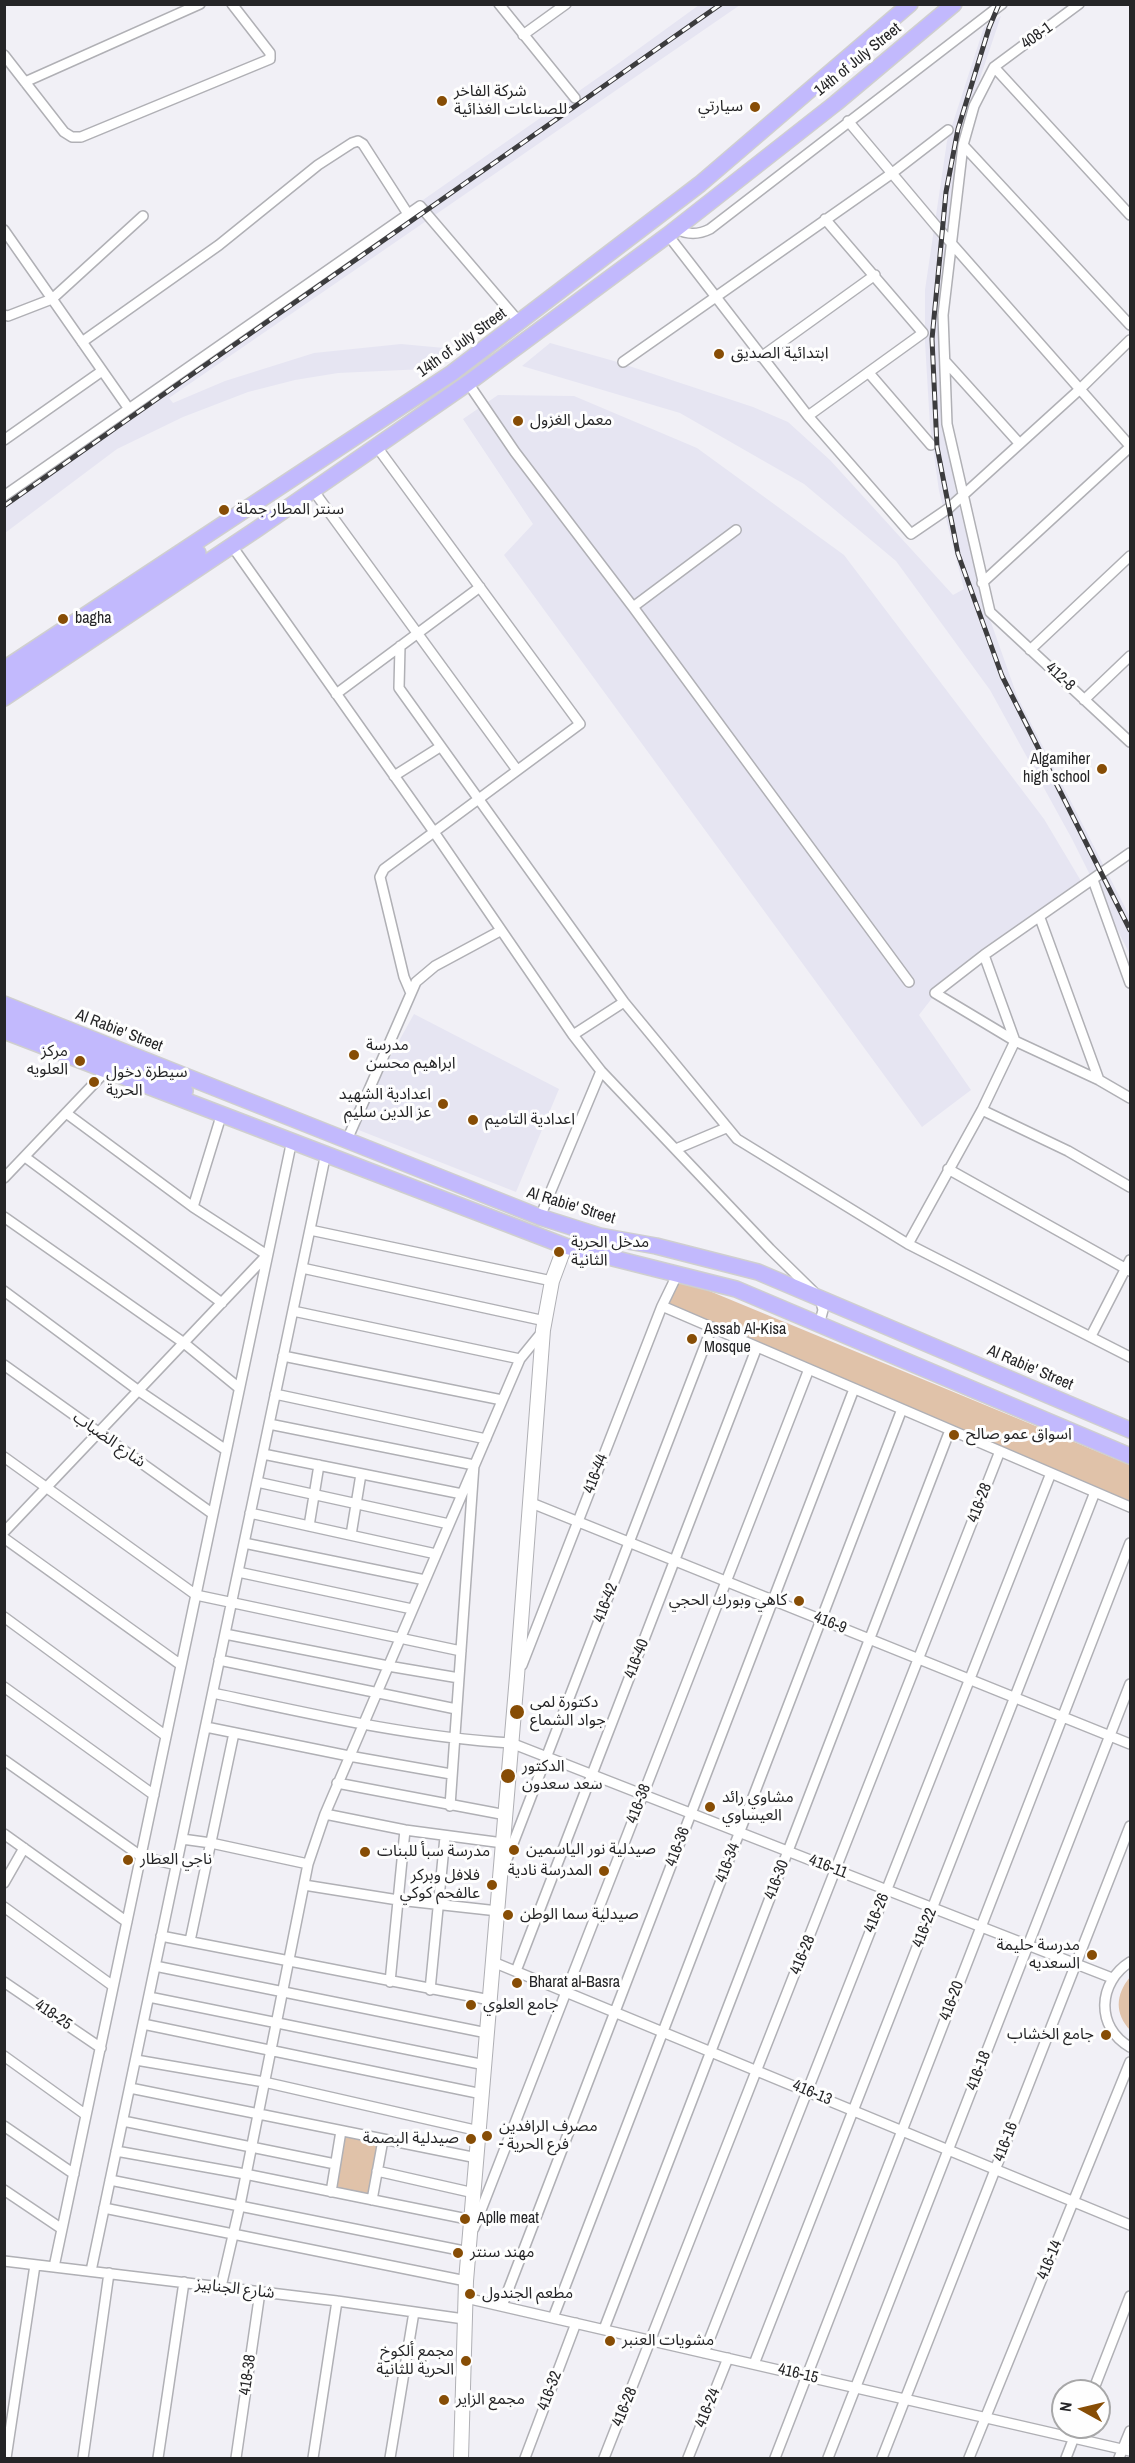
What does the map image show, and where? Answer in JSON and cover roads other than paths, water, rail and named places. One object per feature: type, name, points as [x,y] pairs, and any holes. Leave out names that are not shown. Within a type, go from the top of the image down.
[{"type":"main road","name":"14th of July Street","points":[[4,669],[102,602],[424,393],[520,323],[700,184],[910,4]]},
{"type":"main road","name":"14th of July Street","points":[[5,698],[232,546],[468,383],[672,232],[826,110],[954,4]]},
{"type":"main road","points":[[5,698],[4,686],[239,525],[260,513],[294,502]]},
{"type":"main road","name":"Al Rabie' Street","points":[[4,1004],[540,1217],[600,1236],[656,1246],[758,1272],[1131,1430]]},
{"type":"main road","points":[[4,1017],[166,1081],[208,1107]]},
{"type":"main road","points":[[4,1031],[106,1071],[208,1107],[565,1246],[736,1289],[1131,1456]]},
{"type":"street","points":[[25,81],[200,4]]},
{"type":"street","points":[[4,55],[64,132],[72,137],[81,138],[270,59],[270,53],[232,4]]},
{"type":"street","points":[[499,4],[575,98]]},
{"type":"street","points":[[524,35],[566,4]]},
{"type":"street","points":[[672,232],[696,234],[710,229],[1002,4]]},
{"type":"street","name":"408-1","points":[[994,67],[1079,4]]},
{"type":"street","points":[[982,584],[947,424],[944,315],[963,146],[974,106],[994,67],[1131,215]]},
{"type":"street","points":[[848,121],[891,174],[1079,390],[1131,446],[982,584]]},
{"type":"street","points":[[623,363],[891,174],[948,130]]},
{"type":"street","points":[[82,342],[219,245],[318,165],[352,143],[358,141],[363,144],[408,214]]},
{"type":"street","points":[[963,146],[1131,325]]},
{"type":"street","points":[[4,496],[420,206],[520,323]]},
{"type":"street","points":[[6,317],[52,299],[143,216]]},
{"type":"street","points":[[808,416],[923,333],[825,219]]},
{"type":"street","points":[[672,232],[761,357],[808,416],[911,534],[949,508],[1131,340]]},
{"type":"street","points":[[5,233],[129,409]]},
{"type":"street","points":[[761,357],[874,275]]},
{"type":"street","points":[[945,361],[1019,443]]},
{"type":"street","points":[[4,440],[102,371]]},
{"type":"street","points":[[869,373],[931,445]]},
{"type":"street","points":[[468,383],[515,452],[633,607],[909,982]]},
{"type":"street","points":[[377,447],[580,724],[384,868],[380,877],[404,976],[411,991]]},
{"type":"street","points":[[313,490],[517,770]]},
{"type":"street","points":[[633,607],[736,530]]},
{"type":"street","points":[[232,546],[434,832],[573,1035],[601,1071],[770,1249],[820,1298],[823,1310],[819,1325]]},
{"type":"street","points":[[1030,650],[1131,556]]},
{"type":"street","name":"412-8","points":[[982,584],[990,612],[1131,742]]},
{"type":"street","points":[[336,694],[480,586]]},
{"type":"street","points":[[400,646],[399,688],[624,1002],[726,1128],[747,1147],[908,1244],[1131,1357]]},
{"type":"street","points":[[1084,700],[1131,656]]},
{"type":"street","points":[[394,776],[440,747]]},
{"type":"street","points":[[1129,858],[984,955],[936,993],[1015,1041],[1099,1080],[1131,1098]]},
{"type":"street","points":[[1094,880],[1131,983]]},
{"type":"street","points":[[1040,918],[1099,1080]]},
{"type":"street","points":[[347,1140],[416,982],[426,972],[500,931]]},
{"type":"street","points":[[908,1244],[982,1110],[1015,1041],[984,955]]},
{"type":"street","points":[[573,1035],[624,1002]]},
{"type":"street","points":[[4,1178],[106,1071]]},
{"type":"street","points":[[540,1217],[601,1071]]},
{"type":"street","points":[[982,1110],[1068,1151],[1131,1187]]},
{"type":"street","points":[[66,1113],[193,1207],[267,1255]]},
{"type":"street","points":[[193,1207],[222,1113]]},
{"type":"street","points":[[676,1149],[726,1128]]},
{"type":"street","points":[[54,2267],[292,1140]]},
{"type":"street","points":[[91,2271],[326,1153]]},
{"type":"street","points":[[25,1156],[222,1303]]},
{"type":"street","points":[[948,1169],[1129,1267],[1091,1336]]},
{"type":"street","points":[[4,1217],[184,1343],[239,1388]]},
{"type":"street","points":[[310,1230],[552,1281]]},
{"type":"street","points":[[461,2458],[466,2282],[506,1815],[544,1326],[552,1281],[565,1246]]},
{"type":"street","points":[[4,1532],[267,1255]]},
{"type":"street","points":[[302,1268],[544,1326]]},
{"type":"street","name":"416-44","points":[[517,1676],[662,1306],[678,1273]]},
{"type":"street","points":[[4,1291],[139,1391],[226,1450]]},
{"type":"street","points":[[662,1306],[1131,1508]]},
{"type":"street","points":[[293,1311],[520,1359]]},
{"type":"street","points":[[221,2287],[240,2205],[308,1864],[337,1783],[502,1400],[520,1359],[544,1326]]},
{"type":"street","name":"416-42","points":[[500,1878],[712,1327]]},
{"type":"street","name":"416-40","points":[[516,1971],[757,1347]]},
{"type":"street","points":[[283,1356],[502,1400]]},
{"type":"street","name":"شارع الضباب","points":[[4,1365],[213,1514]]},
{"type":"street","name":"416-38","points":[[469,2246],[809,1369]]},
{"type":"street","name":"416-36","points":[[502,2306],[854,1389]]},
{"type":"street","points":[[275,1394],[486,1439]]},
{"type":"street","name":"416-34","points":[[554,2318],[902,1409]]},
{"type":"street","points":[[269,1424],[474,1465]]},
{"type":"street","name":"416-30","points":[[604,2329],[950,1430]]},
{"type":"street","name":"416-28","points":[[604,2458],[1000,1451]]},
{"type":"street","points":[[263,1454],[462,1494]]},
{"type":"street","points":[[4,1457],[196,1595],[461,1651]]},
{"type":"street","points":[[450,1806],[474,1465]]},
{"type":"street","points":[[309,1526],[320,1466]]},
{"type":"street","name":"416-26","points":[[704,2353],[1051,1473]]},
{"type":"street","points":[[351,1535],[361,1474]]},
{"type":"street","points":[[257,1482],[449,1524]]},
{"type":"street","name":"416-22","points":[[754,2364],[1095,1492]]},
{"type":"street","name":"416-9","points":[[530,1502],[1131,1744]]},
{"type":"street","points":[[250,1513],[436,1554]]},
{"type":"street","points":[[4,1538],[181,1665]]},
{"type":"street","points":[[244,1543],[425,1580]]},
{"type":"street","name":"416-20","points":[[775,2458],[1131,1543]]},
{"type":"street","points":[[238,1572],[412,1609]]},
{"type":"street","points":[[4,1617],[166,1736]]},
{"type":"street","points":[[225,1634],[459,1678]]},
{"type":"street","points":[[219,1660],[456,1709]]},
{"type":"street","name":"416-18","points":[[828,2458],[1131,1684]]},
{"type":"street","points":[[4,1687],[154,1794]]},
{"type":"street","name":"416-11","points":[[213,1693],[363,1725],[454,1740],[511,1743],[1112,1978]]},
{"type":"street","points":[[206,1727],[451,1774]]},
{"type":"street","points":[[190,1941],[234,1732]]},
{"type":"street","points":[[4,1760],[142,1857],[177,1865]]},
{"type":"street","points":[[337,1783],[506,1815]]},
{"type":"street","points":[[325,1814],[445,1837],[503,1843]]},
{"type":"street","name":"416-16","points":[[882,2458],[1131,1826]]},
{"type":"street","points":[[390,1982],[405,1830]]},
{"type":"street","points":[[4,1834],[127,1922]]},
{"type":"street","points":[[430,1990],[445,1837]]},
{"type":"street","points":[[182,1839],[212,1843],[308,1864]]},
{"type":"street","points":[[4,1883],[24,1848]]},
{"type":"street","points":[[304,1885],[398,1900],[498,1911]]},
{"type":"street","points":[[4,1907],[114,1986]]},
{"type":"street","points":[[161,1936],[490,2000]]},
{"type":"street","name":"416-13","points":[[493,1962],[1131,2225]]},
{"type":"street","points":[[1131,1962],[1121,1968],[1112,1978],[1106,1991],[1104,2006],[1113,2032],[1131,2047]]},
{"type":"street","points":[[155,1966],[487,2033]]},
{"type":"street","name":"418-25","points":[[4,1982],[100,2048]]},
{"type":"street","points":[[149,1997],[484,2064]]},
{"type":"street","points":[[143,2024],[482,2094]]},
{"type":"street","points":[[4,2056],[86,2115]]},
{"type":"street","points":[[135,2060],[264,2082],[479,2131]]},
{"type":"street","name":"416-14","points":[[969,2458],[1131,2062]]},
{"type":"street","points":[[129,2088],[477,2158]]},
{"type":"street","points":[[123,2121],[335,2164]]},
{"type":"street","points":[[4,2126],[74,2174]]},
{"type":"street","points":[[331,2192],[341,2131]]},
{"type":"street","points":[[372,2200],[383,2140]]},
{"type":"street","points":[[116,2151],[245,2174],[472,2220]]},
{"type":"street","points":[[377,2171],[474,2193]]},
{"type":"street","points":[[110,2180],[469,2246]]},
{"type":"street","points":[[4,2190],[62,2229]]},
{"type":"street","points":[[104,2208],[466,2282]]},
{"type":"street","name":"شارع الجنابيز","points":[[4,2261],[338,2301],[464,2319]]},
{"type":"street","points":[[6,2458],[35,2265]]},
{"type":"street","points":[[83,2458],[109,2273]]},
{"type":"street","points":[[158,2458],[184,2282]]},
{"type":"street","name":"418-38","points":[[236,2458],[260,2292]]},
{"type":"street","points":[[1098,2379],[1131,2296]]},
{"type":"street","name":"416-15","points":[[466,2298],[1051,2433]]},
{"type":"street","points":[[313,2458],[338,2301]]},
{"type":"street","points":[[390,2458],[414,2312]]},
{"type":"street","name":"416-32","points":[[525,2458],[576,2323]]},
{"type":"street","name":"416-24","points":[[688,2458],[728,2358]]},
{"type":"street","points":[[1124,2453],[1131,2431]]},
{"type":"street","points":[[1066,2458],[1074,2439]]},
{"type":"street","name":"416-15","points":[[1077,2439],[1124,2453]]},
{"type":"railway","points":[[4,506],[721,4]]},
{"type":"railway","points":[[999,4],[989,28],[958,129],[946,192],[932,339],[937,447],[958,554],[1002,676],[1130,930]]},
{"type":"place","name":"شركة الفاخر للصناعات الغذائية","points":[[442,101]]},
{"type":"place","name":"سيارتي","points":[[755,107]]},
{"type":"place","name":"ابتدائية الصديق","points":[[719,354]]},
{"type":"place","name":"معمل الغزول","points":[[518,421]]},
{"type":"place","name":"سنتر المطار جملة","points":[[224,510]]},
{"type":"place","name":"bagha","points":[[63,619]]},
{"type":"place","name":"Algamiher high school","points":[[1102,769]]},
{"type":"place","name":"مدرسة ابراهيم محسن","points":[[354,1055]]},
{"type":"place","name":"مركز العلويه","points":[[80,1061]]},
{"type":"place","name":"سيطرة دخول الحرية","points":[[94,1082]]},
{"type":"place","name":"اعدادية الشهيد عز الدين سليم","points":[[443,1104]]},
{"type":"place","name":"اعدادية التاميم","points":[[473,1120]]},
{"type":"place","name":"مدخل الحرية الثانية","points":[[559,1252]]},
{"type":"place","name":"Assab Al-Kisa Mosque","points":[[692,1339]]},
{"type":"place","name":"اسواق عمو صالح","points":[[954,1435]]},
{"type":"place","name":"كاهي وبورك الحجي","points":[[799,1601]]},
{"type":"place","name":"دكتورة لمى جواد الشماع","points":[[517,1712]]},
{"type":"place","name":"الدكتور سعد سعدون","points":[[508,1776]]},
{"type":"place","name":"مشاوي رائد العيساوي","points":[[710,1807]]},
{"type":"place","name":"صيدلية نور الياسمين","points":[[514,1850]]},
{"type":"place","name":"مدرسة سبأ للبنات","points":[[365,1852]]},
{"type":"place","name":"ناجي العطار","points":[[128,1860]]},
{"type":"place","name":"المدرسة نادية","points":[[604,1871]]},
{"type":"place","name":"فلافل وبركر عالفحم كوكي","points":[[492,1885]]},
{"type":"place","name":"صيدلية سما الوطن","points":[[508,1915]]},
{"type":"place","name":"مدرسة حليمة السعديه","points":[[1092,1955]]},
{"type":"place","name":"Bharat al-Basra","points":[[517,1983]]},
{"type":"place","name":"جامع العلوي","points":[[471,2005]]},
{"type":"place","name":"جامع الخشاب","points":[[1106,2035]]},
{"type":"place","name":"مصرف الرافدين - فرع الحرية","points":[[487,2136]]},
{"type":"place","name":"صيدلية البصمة","points":[[471,2139]]},
{"type":"place","name":"Aplle meat","points":[[465,2219]]},
{"type":"place","name":"مهند سنتر","points":[[458,2253]]},
{"type":"place","name":"مطعم الجندول","points":[[470,2294]]},
{"type":"place","name":"مشويات العنبر","points":[[610,2341]]},
{"type":"place","name":"مجمع ألكوخ الحرية للثانية","points":[[466,2361]]},
{"type":"place","name":"مجمع الزاير","points":[[444,2400]]}]
